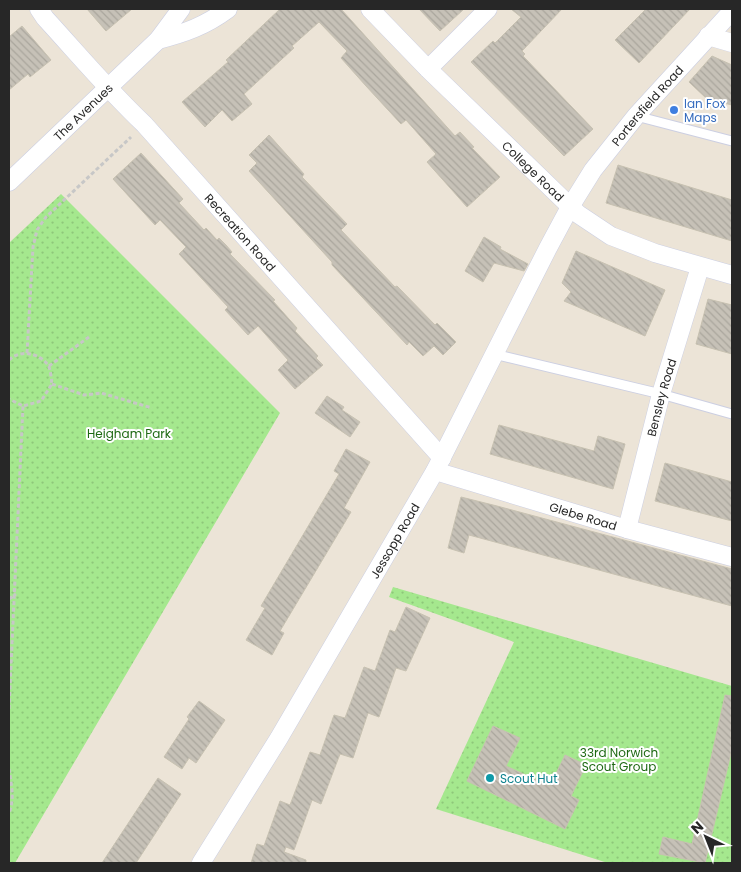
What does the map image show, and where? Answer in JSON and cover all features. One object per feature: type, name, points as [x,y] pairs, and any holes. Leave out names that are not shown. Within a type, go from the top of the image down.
[{"type":"street","name":"Recreation Road","points":[[39,9],[115,96],[144,124],[439,464]]},
{"type":"street","name":"The Avenues","points":[[9,182],[158,40],[181,9]]},
{"type":"street","name":"The Avenues","points":[[158,40],[211,22],[228,9]]},
{"type":"street","name":"College Road","points":[[370,9],[578,214],[610,236],[655,253],[732,275]]},
{"type":"street","points":[[428,68],[488,9]]},
{"type":"street","name":"Portersfield Road","points":[[570,207],[593,170],[636,116],[732,10]]},
{"type":"street","points":[[708,36],[732,43]]},
{"type":"street","name":"Jessopp Road","points":[[201,863],[279,738],[439,464],[570,207]]},
{"type":"street","name":"Bensley Road","points":[[626,529],[661,394],[700,266]]},
{"type":"street","name":"Glebe Road","points":[[439,464],[626,529],[732,557]]},
{"type":"lane","points":[[636,116],[732,141]]},
{"type":"lane","points":[[494,354],[661,394],[732,414]]},
{"type":"path","points":[[27,353],[33,247],[37,230],[46,217],[144,124]]},
{"type":"path","points":[[49,366],[89,337]]},
{"type":"path","points":[[9,360],[10,357],[27,353],[40,356],[49,366],[52,384],[41,401],[24,406],[9,399]]},
{"type":"path","points":[[52,384],[84,395],[102,393],[152,408]]},
{"type":"path","points":[[9,709],[24,406]]},
{"type":"path","points":[[9,599],[16,594]]},
{"type":"path","points":[[9,769],[12,788],[12,806],[9,813]]},
{"type":"green space","name":"Heigham Park","points":[[61,194],[280,413],[15,863],[9,863],[9,243]]},
{"type":"green space","name":"33rd Norwich Scout Group","points":[[393,587],[732,686],[732,863],[608,863],[436,809],[514,642],[389,597]]},
{"type":"building","points":[[87,9],[132,9],[106,31]]},
{"type":"building","points":[[280,9],[341,9],[455,136],[460,132],[474,147],[472,148],[500,177],[467,207],[427,162],[436,154],[406,120],[401,124],[341,58],[347,51],[319,22],[244,94],[252,104],[232,121],[222,110],[205,127],[182,102],[228,62],[226,60]]},
{"type":"building","points":[[419,9],[464,9],[440,31]]},
{"type":"building","points":[[511,9],[562,9],[522,51],[525,54],[523,56],[593,129],[564,156],[471,62],[493,41],[495,43],[521,17]]},
{"type":"building","points":[[646,9],[690,9],[639,63],[615,40]]},
{"type":"building","points":[[22,26],[51,60],[30,77],[28,74],[9,90],[9,37]]},
{"type":"building","points":[[712,56],[732,65],[732,105],[707,99],[689,82]]},
{"type":"building","points":[[269,135],[304,174],[302,177],[347,224],[341,230],[395,287],[397,286],[435,325],[437,323],[456,342],[443,355],[434,346],[423,356],[409,342],[407,345],[332,265],[332,262],[249,171],[257,163],[249,155]]},
{"type":"building","points":[[141,153],[183,199],[179,203],[204,230],[206,228],[217,240],[219,238],[226,245],[232,252],[230,254],[275,300],[273,301],[297,328],[295,331],[318,356],[316,358],[323,365],[295,389],[278,370],[288,360],[258,326],[248,335],[225,310],[228,307],[179,254],[186,247],[160,220],[155,225],[113,179]]},
{"type":"building","points":[[618,165],[732,200],[732,241],[606,203]]},
{"type":"building","points":[[484,237],[501,247],[500,249],[528,264],[524,271],[494,263],[483,282],[465,271]]},
{"type":"building","points":[[576,251],[665,290],[645,336],[564,301],[571,292],[562,283]]},
{"type":"building","points":[[708,299],[732,305],[732,354],[696,344]]},
{"type":"building","points":[[327,396],[344,407],[342,410],[360,422],[350,437],[315,413]]},
{"type":"building","points":[[499,425],[594,451],[598,436],[625,444],[613,489],[490,454]]},
{"type":"building","points":[[346,449],[370,462],[344,508],[351,512],[280,631],[284,633],[272,655],[246,640],[265,608],[261,606],[339,474],[334,471]]},
{"type":"building","points":[[665,463],[732,482],[732,521],[655,501]]},
{"type":"building","points":[[461,497],[732,569],[732,606],[469,535],[464,553],[448,548]]},
{"type":"building","points":[[406,607],[430,618],[406,671],[396,668],[379,717],[368,713],[353,758],[340,754],[321,804],[312,800],[294,850],[286,847],[284,852],[306,860],[306,863],[251,863],[257,844],[264,846],[280,801],[290,805],[310,752],[320,755],[334,715],[345,718],[364,667],[375,671],[390,630],[395,632]]},
{"type":"building","points":[[725,695],[732,696],[732,749],[705,863],[659,854],[663,837],[692,844]]},
{"type":"building","points":[[199,701],[225,720],[196,763],[189,758],[182,769],[164,757],[189,719],[187,717]]},
{"type":"building","name":"Scout Hut","points":[[493,726],[520,738],[506,766],[550,786],[565,755],[586,765],[571,796],[579,800],[565,829],[467,781]]},
{"type":"building","points":[[158,778],[181,794],[136,863],[102,863]]},
{"type":"place","name":"Ian Fox Maps","points":[[674,110]]},
{"type":"place","name":"Scout Hut","points":[[490,778]]}]
